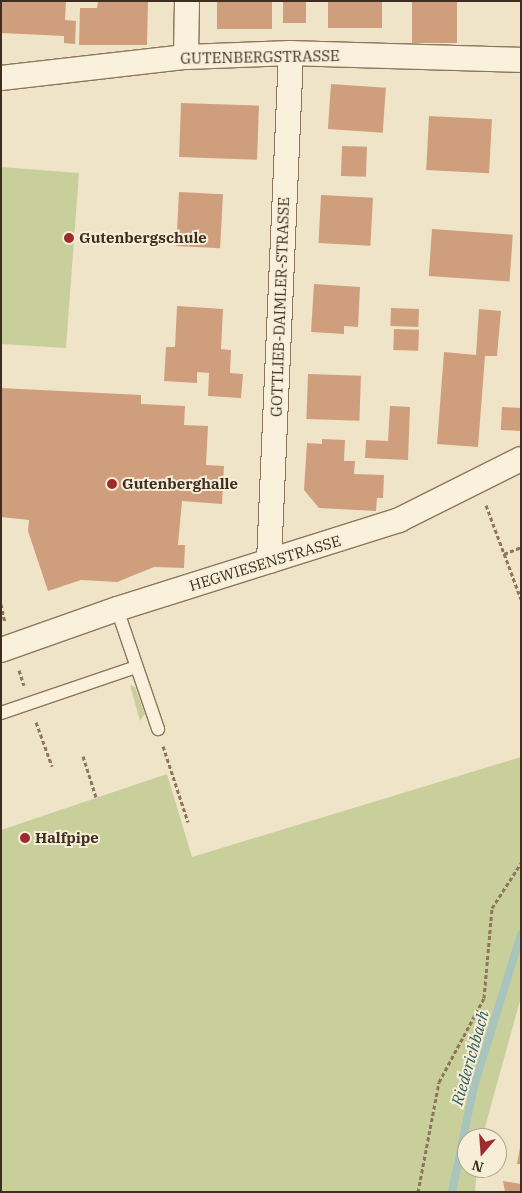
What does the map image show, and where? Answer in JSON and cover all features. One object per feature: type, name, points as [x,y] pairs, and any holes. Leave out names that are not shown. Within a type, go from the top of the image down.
[{"type":"street","points":[[186,57],[187,1]]},
{"type":"street","name":"GUTENBERGSTRASSE","points":[[1,78],[186,57],[292,53],[521,60]]},
{"type":"street","name":"GOTTLIEB-DAIMLER-STRASSE","points":[[269,561],[292,53]]},
{"type":"street","name":"HEGWIESENSTRASSE","points":[[1,650],[117,609],[399,520],[477,483],[521,459]]},
{"type":"lane","points":[[117,609],[158,729]]},
{"type":"lane","points":[[1,713],[136,666]]},
{"type":"path","points":[[477,483],[521,599]]},
{"type":"path","points":[[504,554],[521,547]]},
{"type":"path","points":[[158,729],[188,822]]},
{"type":"path","points":[[83,756],[96,797]]},
{"type":"path","points":[[418,1192],[439,1082],[484,998],[492,908],[521,863]]},
{"type":"green space","points":[[1,167],[79,173],[66,348],[1,344]]},
{"type":"green space","points":[[130,685],[135,687],[145,714],[140,721]]},
{"type":"green space","points":[[521,757],[521,997],[485,1128],[457,1128],[457,1178],[476,1178],[475,1192],[1,1192],[1,830],[167,774],[192,857]]},
{"type":"building","points":[[1,1],[66,1],[65,20],[76,21],[75,44],[64,43],[64,36],[1,33]]},
{"type":"building","points":[[98,1],[148,1],[147,45],[79,45],[80,8],[97,8]]},
{"type":"building","points":[[217,1],[272,1],[272,29],[217,29]]},
{"type":"building","points":[[283,1],[306,1],[306,23],[283,23]]},
{"type":"building","points":[[328,1],[382,1],[382,28],[328,28]]},
{"type":"building","points":[[412,1],[457,1],[457,43],[412,43]]},
{"type":"building","points":[[331,84],[386,88],[383,133],[328,129]]},
{"type":"building","points":[[181,103],[259,106],[257,160],[179,157]]},
{"type":"building","points":[[429,116],[492,119],[489,173],[426,170]]},
{"type":"building","points":[[342,146],[367,147],[366,177],[341,176]]},
{"type":"building","points":[[179,192],[223,194],[220,248],[176,246]]},
{"type":"building","points":[[321,195],[373,198],[370,246],[318,243]]},
{"type":"building","points":[[432,229],[513,235],[510,282],[429,276]]},
{"type":"building","points":[[314,284],[360,287],[358,327],[344,326],[344,334],[311,332]]},
{"type":"building","points":[[177,306],[223,309],[221,349],[231,350],[230,373],[243,374],[241,398],[208,396],[209,373],[197,372],[197,383],[164,381],[166,347],[175,347]]},
{"type":"building","points":[[391,308],[419,309],[418,327],[390,326]]},
{"type":"building","points":[[479,309],[501,311],[497,356],[485,356],[478,447],[437,444],[444,352],[476,355]]},
{"type":"building","points":[[394,329],[419,330],[418,351],[393,350]]},
{"type":"building","points":[[308,374],[361,376],[359,421],[306,419]]},
{"type":"building","name":"Gutenberghalle","points":[[1,388],[141,395],[141,404],[185,406],[184,425],[208,426],[206,465],[224,466],[222,504],[182,501],[178,545],[185,545],[184,568],[154,567],[117,582],[81,580],[48,591],[28,531],[29,520],[1,517]]},
{"type":"building","points":[[390,406],[410,407],[408,460],[365,458],[366,440],[388,441]]},
{"type":"building","points":[[502,407],[521,408],[520,431],[501,430]]},
{"type":"building","points":[[322,439],[345,440],[344,461],[355,461],[354,474],[384,475],[383,498],[377,498],[376,511],[319,508],[304,490],[307,443],[322,444]]},
{"type":"building","points":[[520,1147],[521,1164],[517,1164]]},
{"type":"building","points":[[503,1181],[521,1184],[521,1192],[505,1192]]},
{"type":"waterway","name":"Riederichbach","points":[[452,1192],[474,1086],[521,934]]},
{"type":"place","name":"Gutenbergschule","points":[[69,238]]},
{"type":"place","name":"Gutenberghalle","points":[[112,484]]},
{"type":"place","name":"Halfpipe","points":[[25,838]]}]
